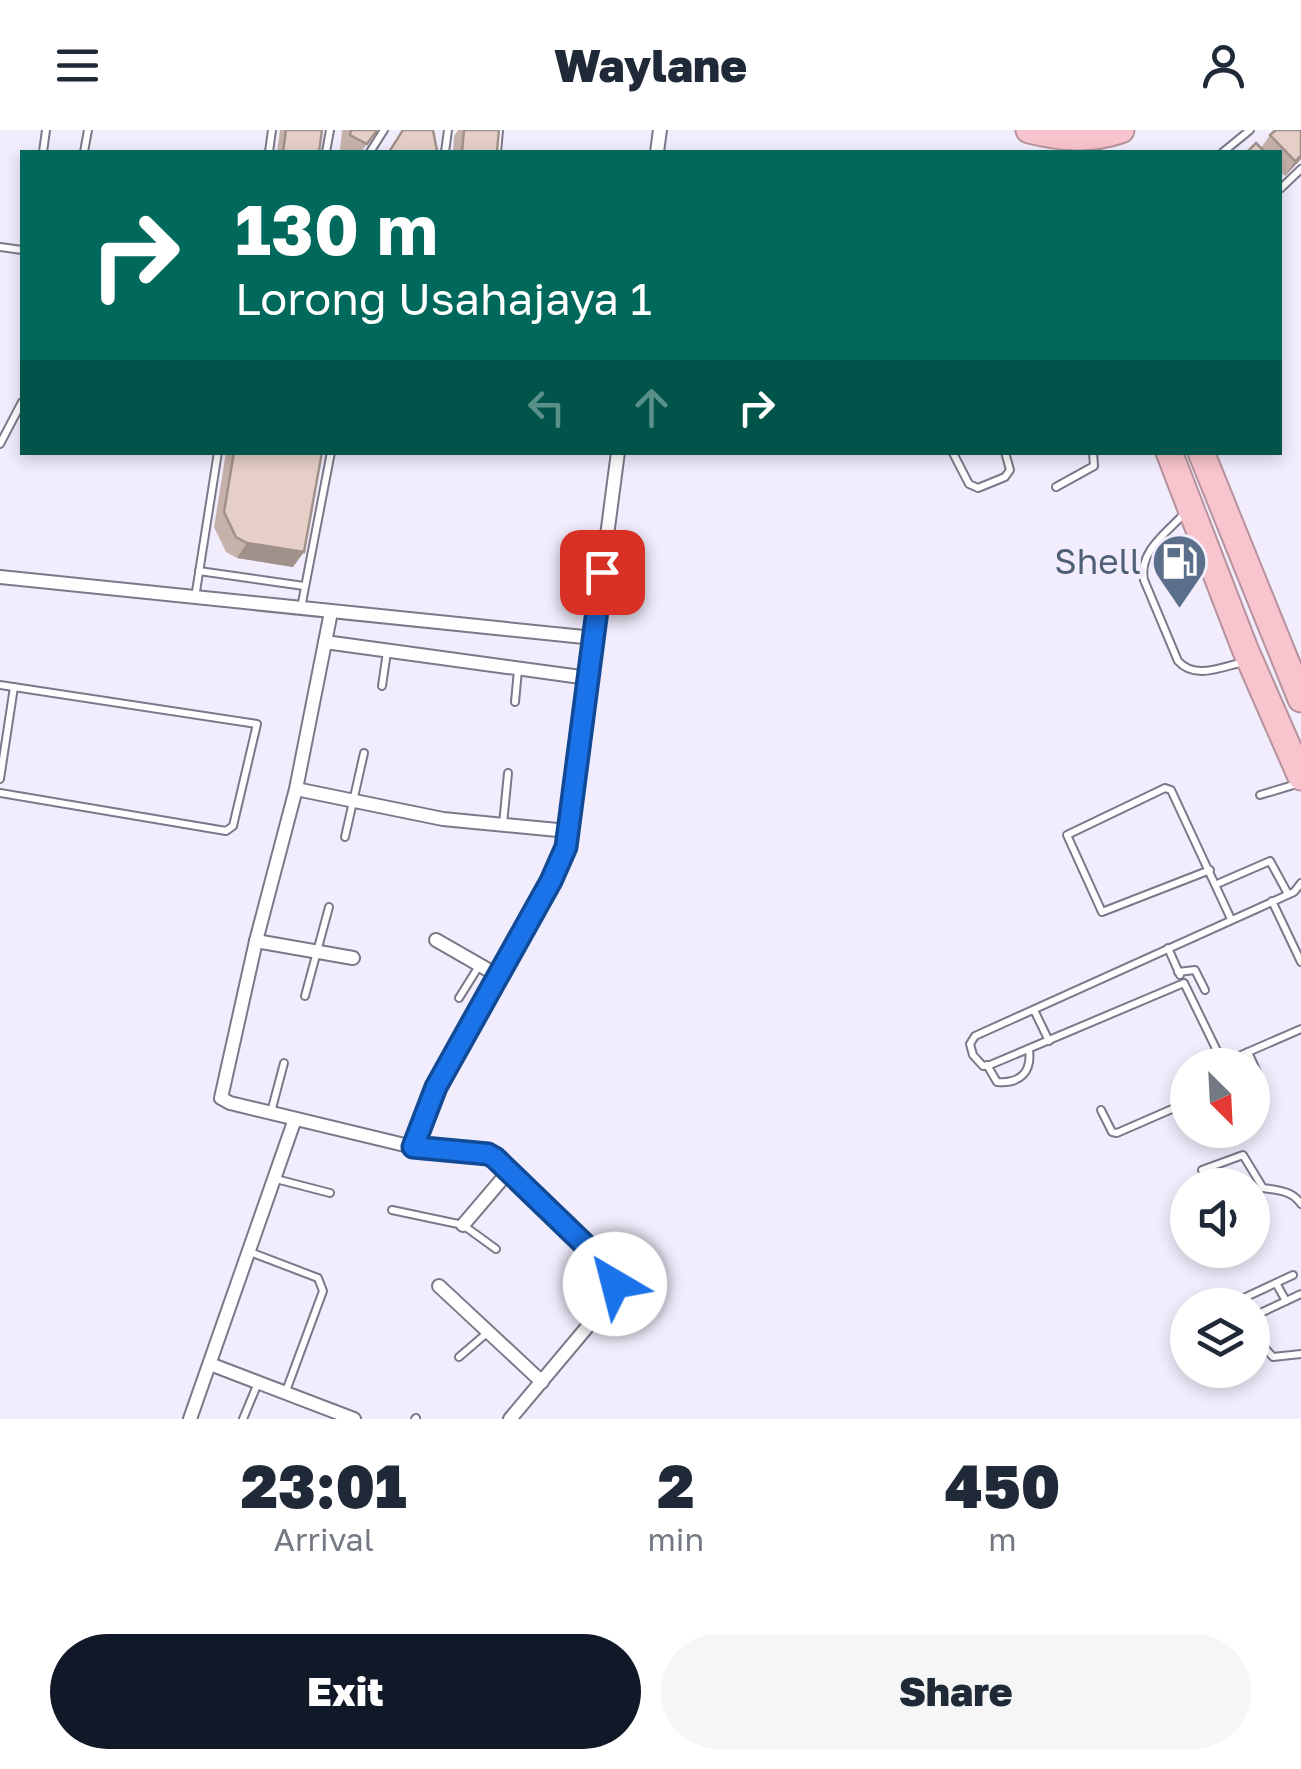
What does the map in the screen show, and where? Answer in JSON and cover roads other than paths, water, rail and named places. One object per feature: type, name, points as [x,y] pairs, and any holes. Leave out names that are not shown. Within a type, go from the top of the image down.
[{"type":"highway","points":[[1029,130],[1064,139],[1082,139],[1121,130]]},
{"type":"highway","points":[[1029,130],[1052,150]]},
{"type":"highway","points":[[1170,455],[1301,780]]},
{"type":"highway","points":[[1202,455],[1301,699]]},
{"type":"street","points":[[413,1147],[436,1087],[551,881],[566,847],[618,455]]},
{"type":"street","points":[[0,577],[594,638]]},
{"type":"street","points":[[331,612],[296,789],[220,1095],[230,1103],[413,1147],[488,1154],[609,1268],[615,1284],[609,1301],[510,1419]]},
{"type":"street","points":[[325,642],[588,678]]},
{"type":"street","points":[[296,789],[443,818],[568,831]]},
{"type":"street","points":[[436,940],[497,976]]},
{"type":"street","points":[[256,941],[353,958]]},
{"type":"street","points":[[190,1419],[295,1119]]},
{"type":"street","points":[[463,1225],[509,1171]]},
{"type":"street","points":[[438,1286],[542,1382]]},
{"type":"street","points":[[210,1364],[354,1419]]},
{"type":"lane","points":[[1225,150],[1250,130]]},
{"type":"lane","points":[[1282,187],[1301,169]]},
{"type":"lane","points":[[0,444],[20,406]]},
{"type":"lane","points":[[195,598],[218,455]]},
{"type":"lane","points":[[301,609],[330,455]]},
{"type":"lane","points":[[956,455],[969,484],[978,488],[1005,476],[1010,470],[1007,455]]},
{"type":"lane","points":[[1056,487],[1094,466],[1093,455]]},
{"type":"lane","points":[[1190,508],[1144,556],[1144,580],[1178,661],[1187,670],[1197,672],[1250,661]]},
{"type":"lane","points":[[200,571],[304,586]]},
{"type":"lane","points":[[382,686],[387,651]]},
{"type":"lane","points":[[515,702],[518,668]]},
{"type":"lane","points":[[0,684],[257,724],[233,826],[226,830],[0,793]]},
{"type":"lane","points":[[0,779],[14,687]]},
{"type":"lane","points":[[344,838],[364,753]]},
{"type":"lane","points":[[502,825],[508,773]]},
{"type":"lane","points":[[1260,795],[1301,780]]},
{"type":"lane","points":[[1210,870],[1102,912],[1066,835],[1164,788],[1175,796],[1217,884],[1231,919]]},
{"type":"lane","points":[[1217,884],[1270,860],[1294,893]]},
{"type":"lane","points":[[1184,983],[987,1065],[983,1066],[972,1055],[970,1044],[975,1036],[1294,893],[1301,883]]},
{"type":"lane","points":[[1272,900],[1301,962]]},
{"type":"lane","points":[[306,996],[329,907]]},
{"type":"lane","points":[[1168,948],[1215,1048]]},
{"type":"lane","points":[[458,998],[480,965]]},
{"type":"lane","points":[[1178,972],[1195,970],[1205,990]]},
{"type":"lane","points":[[1034,1010],[1048,1041]]},
{"type":"lane","points":[[1257,1048],[1301,1029]]},
{"type":"lane","points":[[987,1065],[997,1082],[1006,1083],[1028,1072],[1032,1065],[1030,1050]]},
{"type":"lane","points":[[271,1113],[284,1063]]},
{"type":"lane","points":[[1101,1110],[1112,1132],[1117,1133],[1170,1110]]},
{"type":"lane","points":[[1207,1168],[1242,1155],[1250,1168]]},
{"type":"lane","points":[[274,1178],[330,1193]]},
{"type":"lane","points":[[1270,1189],[1284,1191],[1301,1204]]},
{"type":"lane","points":[[392,1210],[463,1225],[496,1249]]},
{"type":"lane","points":[[249,1252],[318,1278],[323,1284],[324,1291],[286,1391]]},
{"type":"lane","points":[[1265,1288],[1294,1275]]},
{"type":"lane","points":[[1276,1283],[1286,1301]]},
{"type":"lane","points":[[1270,1308],[1301,1294]]},
{"type":"lane","points":[[459,1358],[488,1332]]},
{"type":"lane","points":[[1270,1354],[1273,1357],[1301,1354]]},
{"type":"lane","points":[[244,1419],[258,1382]]},
{"type":"place","name":"Shell","points":[[1180,610]]}]
